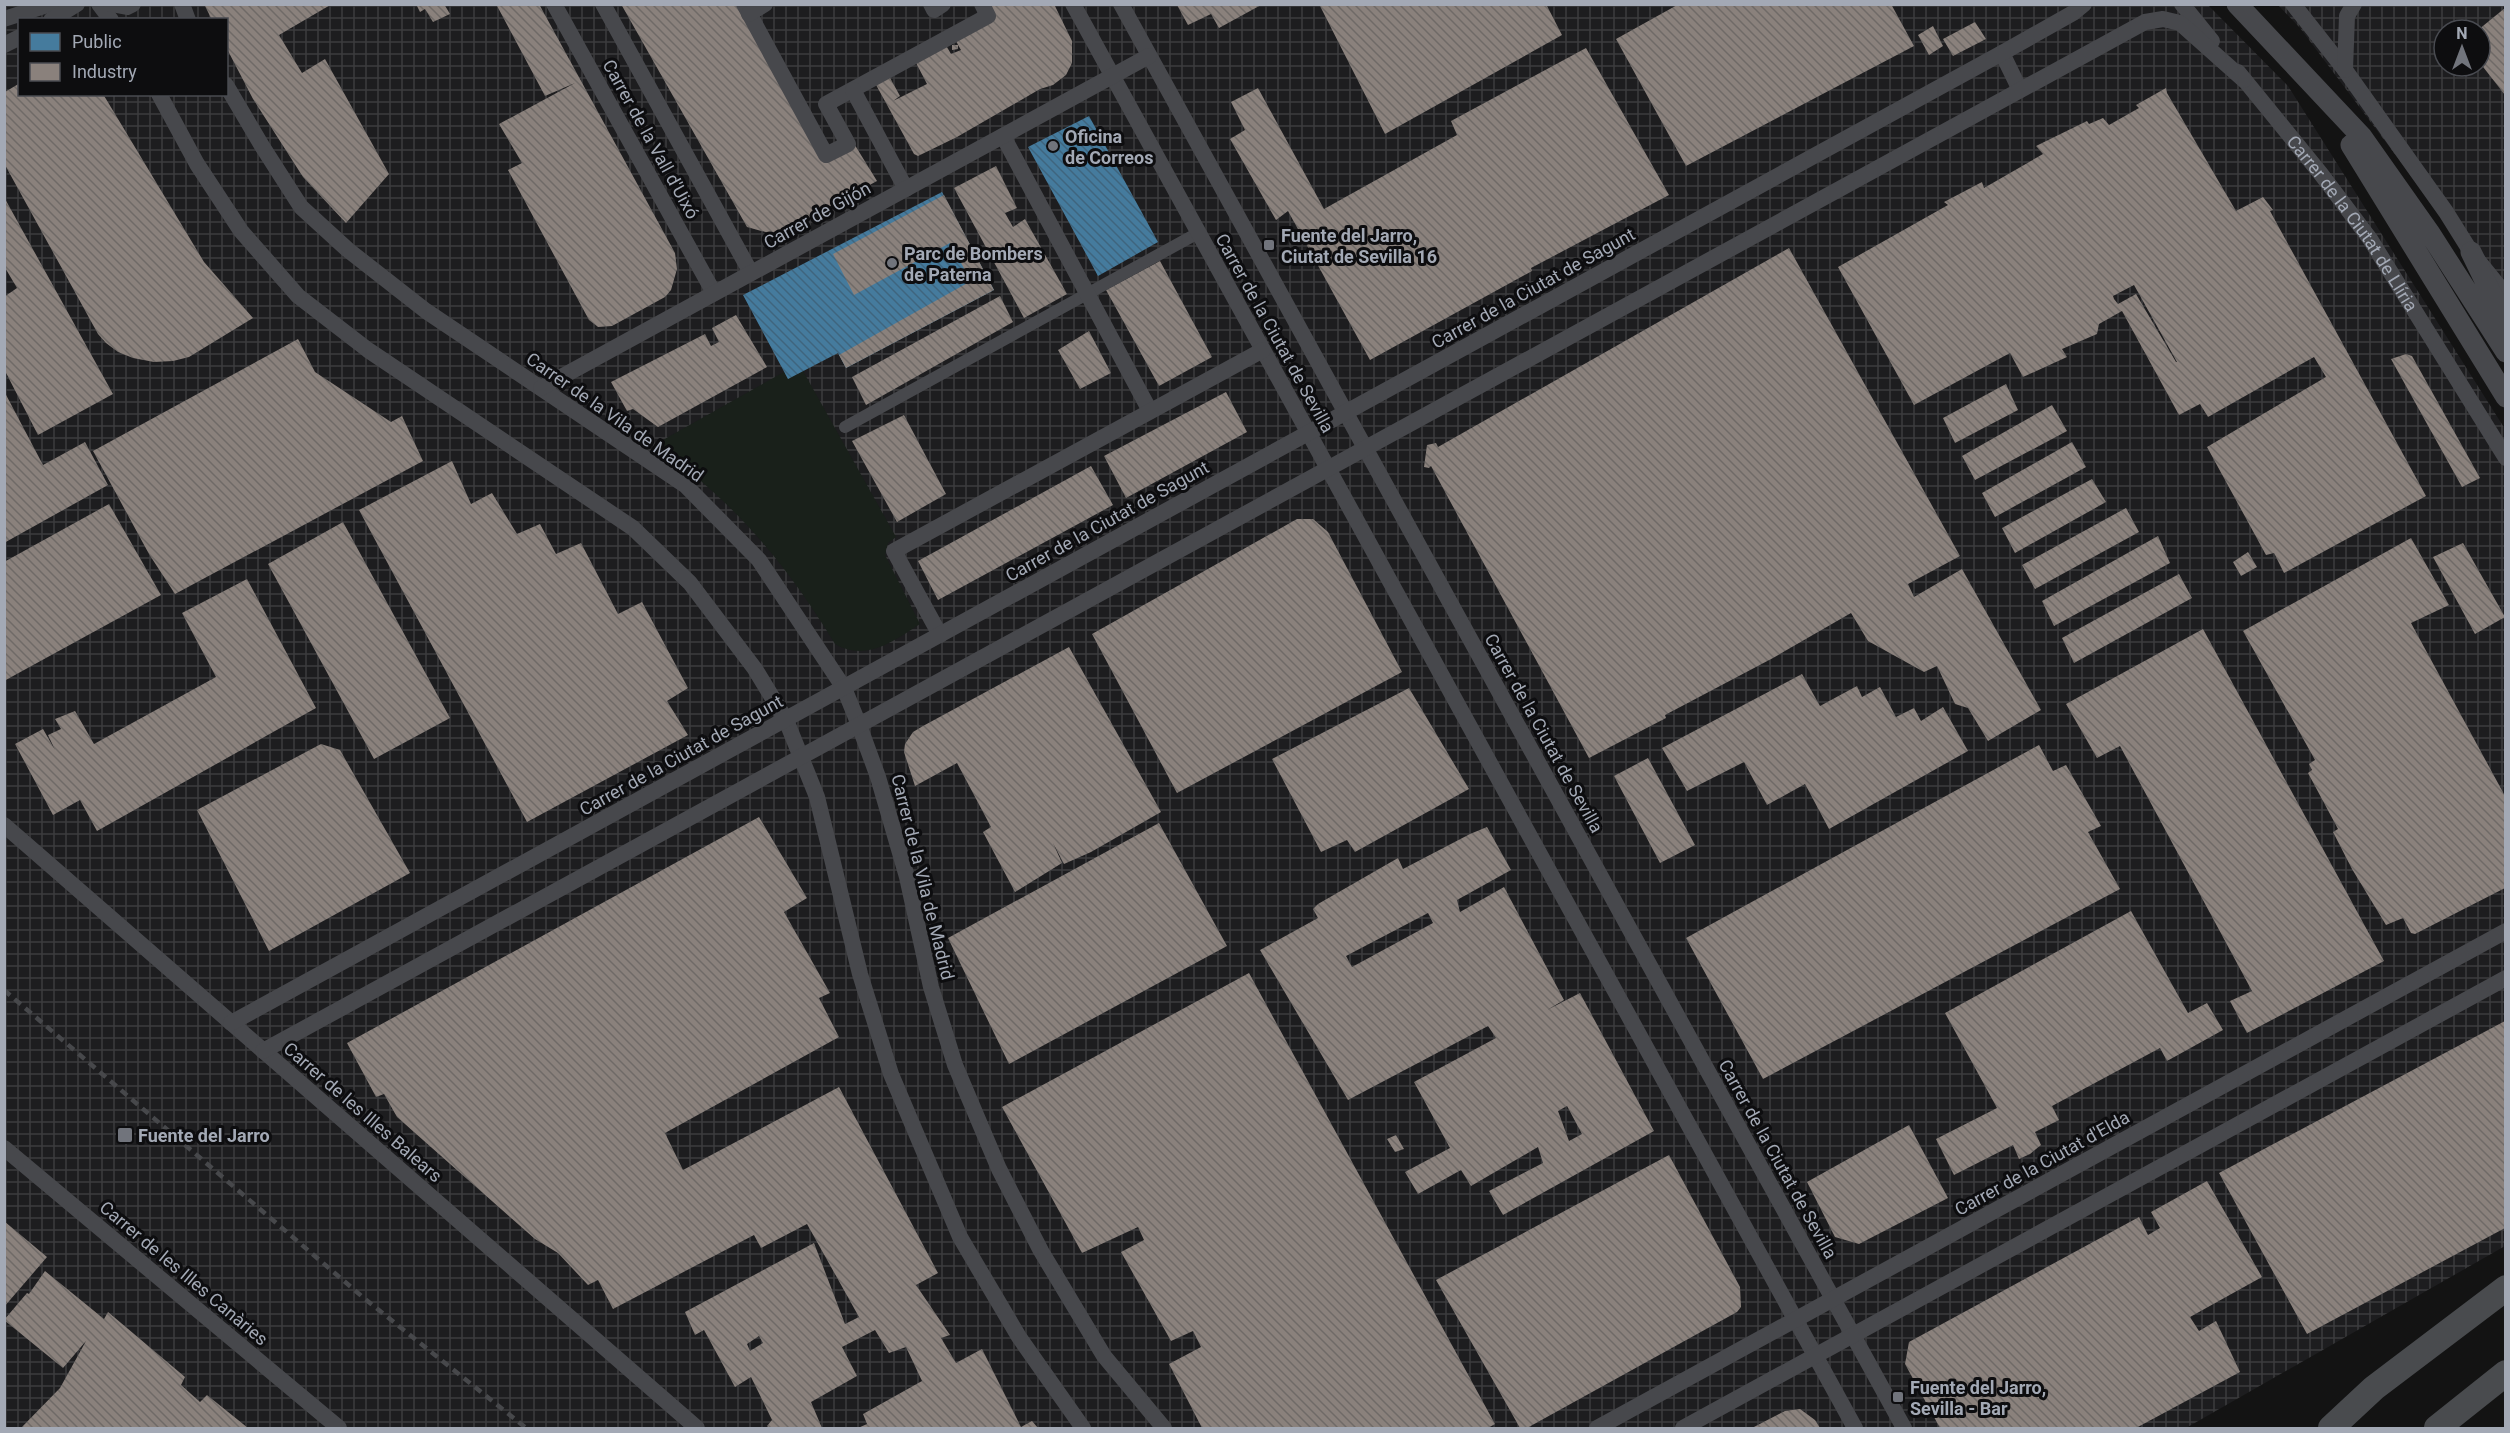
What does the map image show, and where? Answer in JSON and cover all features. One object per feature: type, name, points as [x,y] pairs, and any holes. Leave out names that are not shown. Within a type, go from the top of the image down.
[{"type":"main road","points":[[2331,1428],[2374,1388],[2505,1288]]},
{"type":"main road","points":[[2437,1428],[2505,1373]]},
{"type":"street","points":[[4,17],[18,4]]},
{"type":"street","points":[[4,17],[51,4]]},
{"type":"street","points":[[54,18],[77,4]]},
{"type":"street","points":[[99,4],[110,18]]},
{"type":"street","points":[[111,4],[127,7],[133,4]]},
{"type":"street","name":"Carrer de la Vall d'Uixó","points":[[554,4],[714,293]]},
{"type":"street","name":"Carrer de la Vall d'Uixó","points":[[603,4],[751,273]]},
{"type":"street","points":[[765,4],[746,9],[826,155],[848,144],[826,104],[988,16],[982,4]]},
{"type":"street","points":[[931,4],[934,10],[943,4]]},
{"type":"street","name":"Carrer de la Ciutat de Sevilla","points":[[1073,4],[1855,1428]]},
{"type":"street","name":"Carrer de la Ciutat de Sevilla","points":[[1121,4],[1904,1428]]},
{"type":"street","name":"Carrer de la Ciutat de Sagunt","points":[[231,1023],[2002,53],[2073,13],[2084,4]]},
{"type":"street","name":"Carrer de la Ciutat de Llíria","points":[[2182,4],[2321,174],[2370,239],[2505,458]]},
{"type":"street","name":"Carrer de la Ciutat de Llíria","points":[[2237,4],[2362,137],[2429,232],[2505,352]]},
{"type":"street","points":[[2293,4],[2345,70],[2446,212],[2471,252],[2505,296]]},
{"type":"street","points":[[2345,70],[2347,16],[2354,4]]},
{"type":"street","points":[[263,1051],[2145,22],[2163,19],[2180,23],[2244,80]]},
{"type":"street","points":[[4,45],[18,38]]},
{"type":"street","points":[[2002,53],[2020,90]]},
{"type":"street","points":[[1112,76],[1149,56]]},
{"type":"street","name":"Carrer de la Ciutat de Llíria","points":[[2300,70],[2354,149],[2505,398]]},
{"type":"street","name":"Carrer de Gijón","points":[[541,388],[1112,76]]},
{"type":"street","name":"Carrer de la Vila de Madrid","points":[[228,89],[301,207],[348,250],[426,311],[685,485],[759,560],[844,688],[859,725],[878,777],[907,877],[931,987],[951,1054],[999,1169],[1041,1251],[1104,1356],[1164,1428]]},
{"type":"street","points":[[852,90],[906,189]]},
{"type":"street","points":[[160,96],[197,164],[241,231],[298,296],[368,350],[633,528],[690,583],[755,669],[786,720],[817,797],[860,974],[891,1074],[960,1237],[1019,1337],[1083,1428]]},
{"type":"street","points":[[1003,136],[1150,411]]},
{"type":"street","points":[[845,428],[1198,233]]},
{"type":"street","points":[[2471,252],[2505,324]]},
{"type":"street","points":[[940,635],[894,551],[1263,350]]},
{"type":"street","name":"Carrer de les Illes Balears","points":[[4,825],[697,1428]]},
{"type":"street","name":"Carrer de la Ciutat d'Elda","points":[[1597,1428],[2505,932]]},
{"type":"street","points":[[1683,1428],[2505,978]]},
{"type":"street","name":"Carrer de les Illes Canàries","points":[[4,1148],[339,1428]]},
{"type":"street","points":[[2322,1428],[2374,1388]]},
{"type":"shaded area","points":[[5,5],[2208,5],[2288,86],[2505,429],[2505,1246],[2186,1428],[5,1428]]},
{"type":"shaded area","points":[[2278,5],[2505,5],[2505,318],[2442,217],[2300,28]]},
{"type":"shaded area","points":[[803,371],[896,537],[888,543],[885,555],[920,624],[890,643],[869,650],[846,649],[835,644],[797,587],[755,534],[708,487],[654,445],[784,372],[788,379]]},
{"type":"building: Public","points":[[1089,116],[1158,242],[1098,276],[1028,147]]},
{"type":"building: Public","name":"Parc de Bombers de Paterna","points":[[942,192],[994,290],[846,368],[838,353],[788,379],[743,295]]},
{"type":"building: Industry","points":[[204,4],[332,4],[279,35],[302,73],[325,59],[389,174],[346,223],[303,177],[253,99],[228,51],[228,18],[211,18]]},
{"type":"building: Industry","points":[[416,4],[444,4],[450,14],[433,22],[425,9],[420,12]]},
{"type":"building: Industry","points":[[496,4],[539,4],[675,253],[677,269],[671,290],[665,297],[612,326],[598,327],[589,320],[508,170],[522,163],[499,124],[575,83],[545,96]]},
{"type":"building: Industry","points":[[621,4],[737,4],[822,159],[853,142],[877,181],[788,229],[769,233],[747,227]]},
{"type":"building: Industry","points":[[989,4],[1054,4],[1072,41],[1072,63],[1066,75],[1053,85],[1040,89],[957,137],[918,156],[914,154],[875,83],[889,76],[900,96],[893,101],[927,84],[914,59],[943,40],[951,54],[961,50],[954,36]]},
{"type":"building: Industry","points":[[1319,4],[1546,4],[1562,35],[1385,134]]},
{"type":"building: Industry","points":[[1679,4],[1891,4],[1914,46],[1686,166],[1616,39]]},
{"type":"building: Industry","points":[[1177,5],[1261,5],[1219,28],[1211,14],[1188,25]]},
{"type":"building: Industry","points":[[2505,8],[2505,95],[2492,78],[2492,19]]},
{"type":"building: Industry","points":[[1975,22],[1986,39],[1953,56],[1943,39]]},
{"type":"building: Industry","points":[[1933,26],[1943,46],[1929,55],[1918,35]]},
{"type":"building: Industry","points":[[952,45],[958,45],[958,49],[952,50]]},
{"type":"building: Industry","points":[[1586,48],[1669,195],[1531,268],[1532,271],[1370,360],[1288,211],[1276,220],[1230,139],[1245,130],[1231,102],[1258,88],[1324,209],[1457,135],[1451,121]]},
{"type":"building: Industry","points":[[18,84],[18,96],[104,96],[204,262],[253,318],[189,357],[173,361],[154,362],[133,358],[118,352],[106,343],[98,334],[5,165],[5,92]]},
{"type":"building: Industry","points":[[2166,88],[2236,211],[2263,197],[2273,210],[2270,211],[2426,496],[2284,573],[2274,553],[2266,555],[2207,447],[2326,377],[2314,357],[2208,417],[2200,404],[2179,415],[2122,311],[2099,324],[2097,334],[2062,349],[2067,357],[2023,377],[2010,353],[1914,405],[1838,267],[1948,205],[1944,202],[1982,182],[1984,188],[2043,154],[2036,146],[2087,121],[2089,124],[2103,118],[2109,125],[2139,108],[2136,105]],"holes":[[[2134,285],[2177,362],[2136,294],[2118,304],[2113,296]]]},
{"type":"building: Industry","points":[[996,166],[1017,208],[1005,213],[1013,227],[1025,219],[1067,294],[1024,318],[954,188]]},
{"type":"building: Industry","points":[[944,195],[994,290],[846,368],[839,355],[971,281],[950,243],[854,295],[833,254]]},
{"type":"building: Industry","points":[[4,197],[113,394],[38,435],[4,369],[4,297],[17,288],[4,266]]},
{"type":"building: Industry","points":[[1789,248],[1960,556],[1908,584],[1914,597],[1962,569],[2041,710],[1988,741],[1968,708],[1955,704],[1937,666],[1924,672],[1868,641],[1851,613],[1773,658],[1665,715],[1666,718],[1589,758],[1431,466],[1424,467],[1427,445],[1436,443],[1438,447]]},
{"type":"building: Industry","points":[[1160,261],[1212,357],[1159,386],[1106,290]]},
{"type":"building: Industry","points":[[1000,296],[1013,322],[866,405],[852,377]]},
{"type":"building: Industry","points":[[736,315],[767,367],[658,427],[633,409],[627,411],[611,382],[705,334],[711,346],[719,342],[712,328]]},
{"type":"building: Industry","points":[[1089,331],[1111,373],[1080,389],[1058,350]]},
{"type":"building: Industry","points":[[298,339],[315,372],[391,422],[402,416],[423,461],[175,594],[149,554],[93,451]]},
{"type":"building: Industry","points":[[2406,354],[2412,356],[2480,478],[2462,487],[2391,359]]},
{"type":"building: Industry","points":[[2006,384],[2018,410],[1955,443],[1943,418]]},
{"type":"building: Industry","points":[[4,391],[43,465],[85,442],[108,485],[4,543]]},
{"type":"building: Industry","points":[[1226,392],[1247,432],[1126,498],[1104,456]]},
{"type":"building: Industry","points":[[2052,405],[2067,431],[1975,480],[1962,456]]},
{"type":"building: Industry","points":[[904,415],[946,494],[897,522],[852,441]]},
{"type":"building: Industry","points":[[2072,442],[2086,467],[1995,517],[1982,493]]},
{"type":"building: Industry","points":[[452,461],[471,504],[492,493],[517,534],[540,524],[556,554],[581,543],[618,614],[642,602],[688,688],[667,701],[688,735],[527,822],[359,510]]},
{"type":"building: Industry","points":[[1091,466],[1113,505],[938,600],[918,561]]},
{"type":"building: Industry","points":[[2092,479],[2106,502],[2015,553],[2002,528]]},
{"type":"building: Industry","points":[[109,504],[161,595],[4,681],[4,562]]},
{"type":"building: Industry","points":[[2126,508],[2139,532],[2035,589],[2022,565]]},
{"type":"building: Industry","points":[[1297,519],[1313,519],[1328,532],[1402,672],[1177,793],[1092,634]]},
{"type":"building: Industry","points":[[343,522],[450,718],[374,759],[268,564]]},
{"type":"building: Industry","points":[[2158,536],[2170,563],[2054,626],[2042,601]]},
{"type":"building: Industry","points":[[2411,538],[2449,605],[2411,623],[2505,796],[2505,888],[2415,934],[2411,933],[2403,918],[2386,925],[2352,869],[2333,832],[2338,829],[2308,773],[2312,770],[2309,764],[2315,760],[2243,631]]},
{"type":"building: Industry","points":[[2463,543],[2505,617],[2475,634],[2433,557]]},
{"type":"building: Industry","points":[[2248,552],[2257,567],[2241,576],[2233,562]]},
{"type":"building: Industry","points":[[2179,574],[2192,598],[2074,663],[2062,638]]},
{"type":"building: Industry","points":[[247,579],[316,708],[97,831],[80,800],[53,815],[15,744],[43,729],[55,750],[48,735],[61,729],[55,719],[75,711],[94,744],[216,677],[182,613]]},
{"type":"building: Industry","points":[[2203,629],[2384,961],[2247,1033],[2230,1001],[2252,991],[2120,746],[2097,758],[2066,704]]},
{"type":"building: Industry","points":[[1069,647],[1161,812],[1091,852],[1064,864],[1053,843],[1062,863],[1015,892],[983,832],[991,827],[957,763],[915,786],[904,752],[905,744],[913,732],[923,726]]},
{"type":"building: Industry","points":[[1802,674],[1820,706],[1857,686],[1862,697],[1880,687],[1896,717],[1914,708],[1921,721],[1943,707],[1968,751],[1829,829],[1805,784],[1767,805],[1744,762],[1687,791],[1662,748]]},
{"type":"building: Industry","points":[[1409,688],[1469,789],[1355,852],[1347,840],[1321,852],[1272,759]]},
{"type":"building: Industry","points":[[321,744],[340,750],[410,873],[269,951],[197,810]]},
{"type":"building: Industry","points":[[2039,745],[2053,771],[2066,765],[2101,826],[2088,832],[2120,889],[1763,1079],[1686,938]]},
{"type":"building: Industry","points":[[1648,758],[1695,845],[1660,863],[1614,776]]},
{"type":"building: Industry","points":[[759,817],[807,898],[784,912],[830,993],[819,998],[839,1037],[665,1133],[683,1170],[839,1087],[938,1273],[916,1285],[950,1335],[941,1338],[956,1363],[982,1349],[1021,1427],[1032,1421],[1038,1428],[858,1428],[867,1424],[863,1414],[922,1381],[906,1347],[889,1353],[875,1330],[842,1347],[857,1376],[811,1402],[822,1428],[769,1428],[767,1426],[772,1420],[751,1377],[735,1387],[704,1330],[695,1335],[685,1312],[814,1243],[845,1324],[859,1317],[807,1224],[761,1248],[754,1235],[613,1309],[598,1280],[588,1285],[558,1253],[535,1239],[397,1117],[384,1094],[376,1097],[347,1043]],"holes":[[[759,1336],[763,1343],[750,1351],[747,1344]]]},
{"type":"building: Industry","points":[[1159,823],[1227,946],[1009,1064],[948,938]]},
{"type":"building: Industry","points":[[1487,827],[1511,870],[1457,900],[1460,912],[1504,887],[1564,1000],[1547,1010],[1580,993],[1654,1131],[1503,1215],[1489,1191],[1543,1163],[1538,1147],[1471,1186],[1461,1170],[1418,1194],[1405,1172],[1450,1148],[1414,1082],[1496,1038],[1488,1026],[1348,1100],[1260,950],[1318,918],[1313,909],[1318,904],[1398,858],[1403,869]],"holes":[[[1428,913],[1433,923],[1352,967],[1346,956]],[[1567,1106],[1582,1134],[1569,1141],[1558,1111]]]},
{"type":"building: Industry","points":[[2131,911],[2188,1013],[2207,1003],[2223,1030],[2167,1061],[2160,1048],[2052,1106],[2059,1120],[2035,1132],[2041,1145],[2030,1154],[2019,1159],[2013,1145],[1954,1175],[1936,1139],[1997,1108],[1945,1013]]},
{"type":"building: Industry","points":[[1249,973],[1495,1424],[1488,1428],[1202,1428],[1169,1364],[1201,1347],[1193,1331],[1171,1341],[1121,1252],[1144,1240],[1138,1227],[1082,1253],[1002,1107]]},
{"type":"building: Industry","points":[[2505,1021],[2505,1228],[2307,1334],[2219,1173]]},
{"type":"building: Industry","points":[[1909,1125],[1948,1198],[1859,1244],[1835,1237],[1807,1182]]},
{"type":"building: Industry","points":[[1396,1135],[1404,1149],[1395,1152],[1387,1139]]},
{"type":"building: Industry","points":[[1669,1155],[1740,1287],[1741,1307],[1737,1312],[1527,1428],[1520,1428],[1436,1280]]},
{"type":"building: Industry","points":[[2207,1181],[2262,1277],[2190,1317],[2199,1331],[2216,1321],[2240,1372],[2136,1428],[1940,1428],[1905,1364],[1909,1342],[2139,1217],[2148,1235],[2160,1228],[2151,1212]]},
{"type":"building: Industry","points":[[4,1221],[47,1257],[4,1307]]},
{"type":"building: Industry","points":[[45,1271],[104,1319],[108,1312],[185,1377],[181,1385],[200,1402],[207,1395],[248,1428],[21,1428],[60,1388],[86,1341],[63,1368],[4,1320],[27,1293],[29,1294]]},
{"type":"building: Industry","points":[[1800,1409],[1815,1420],[1820,1428],[1752,1428],[1785,1411]]},
{"type":"railway","points":[[4,990],[365,1299],[526,1428]]},
{"type":"place","name":"Oficina de Correos","points":[[1053,146]]},
{"type":"place","name":"Fuente del Jarro, Ciutat de Sevilla 16","points":[[1269,245]]},
{"type":"place","name":"Parc de Bombers de Paterna","points":[[892,263]]},
{"type":"place","name":"Fuente del Jarro","points":[[125,1135]]},
{"type":"place","name":"Fuente del Jarro, Sevilla - Bar","points":[[1898,1397]]}]
